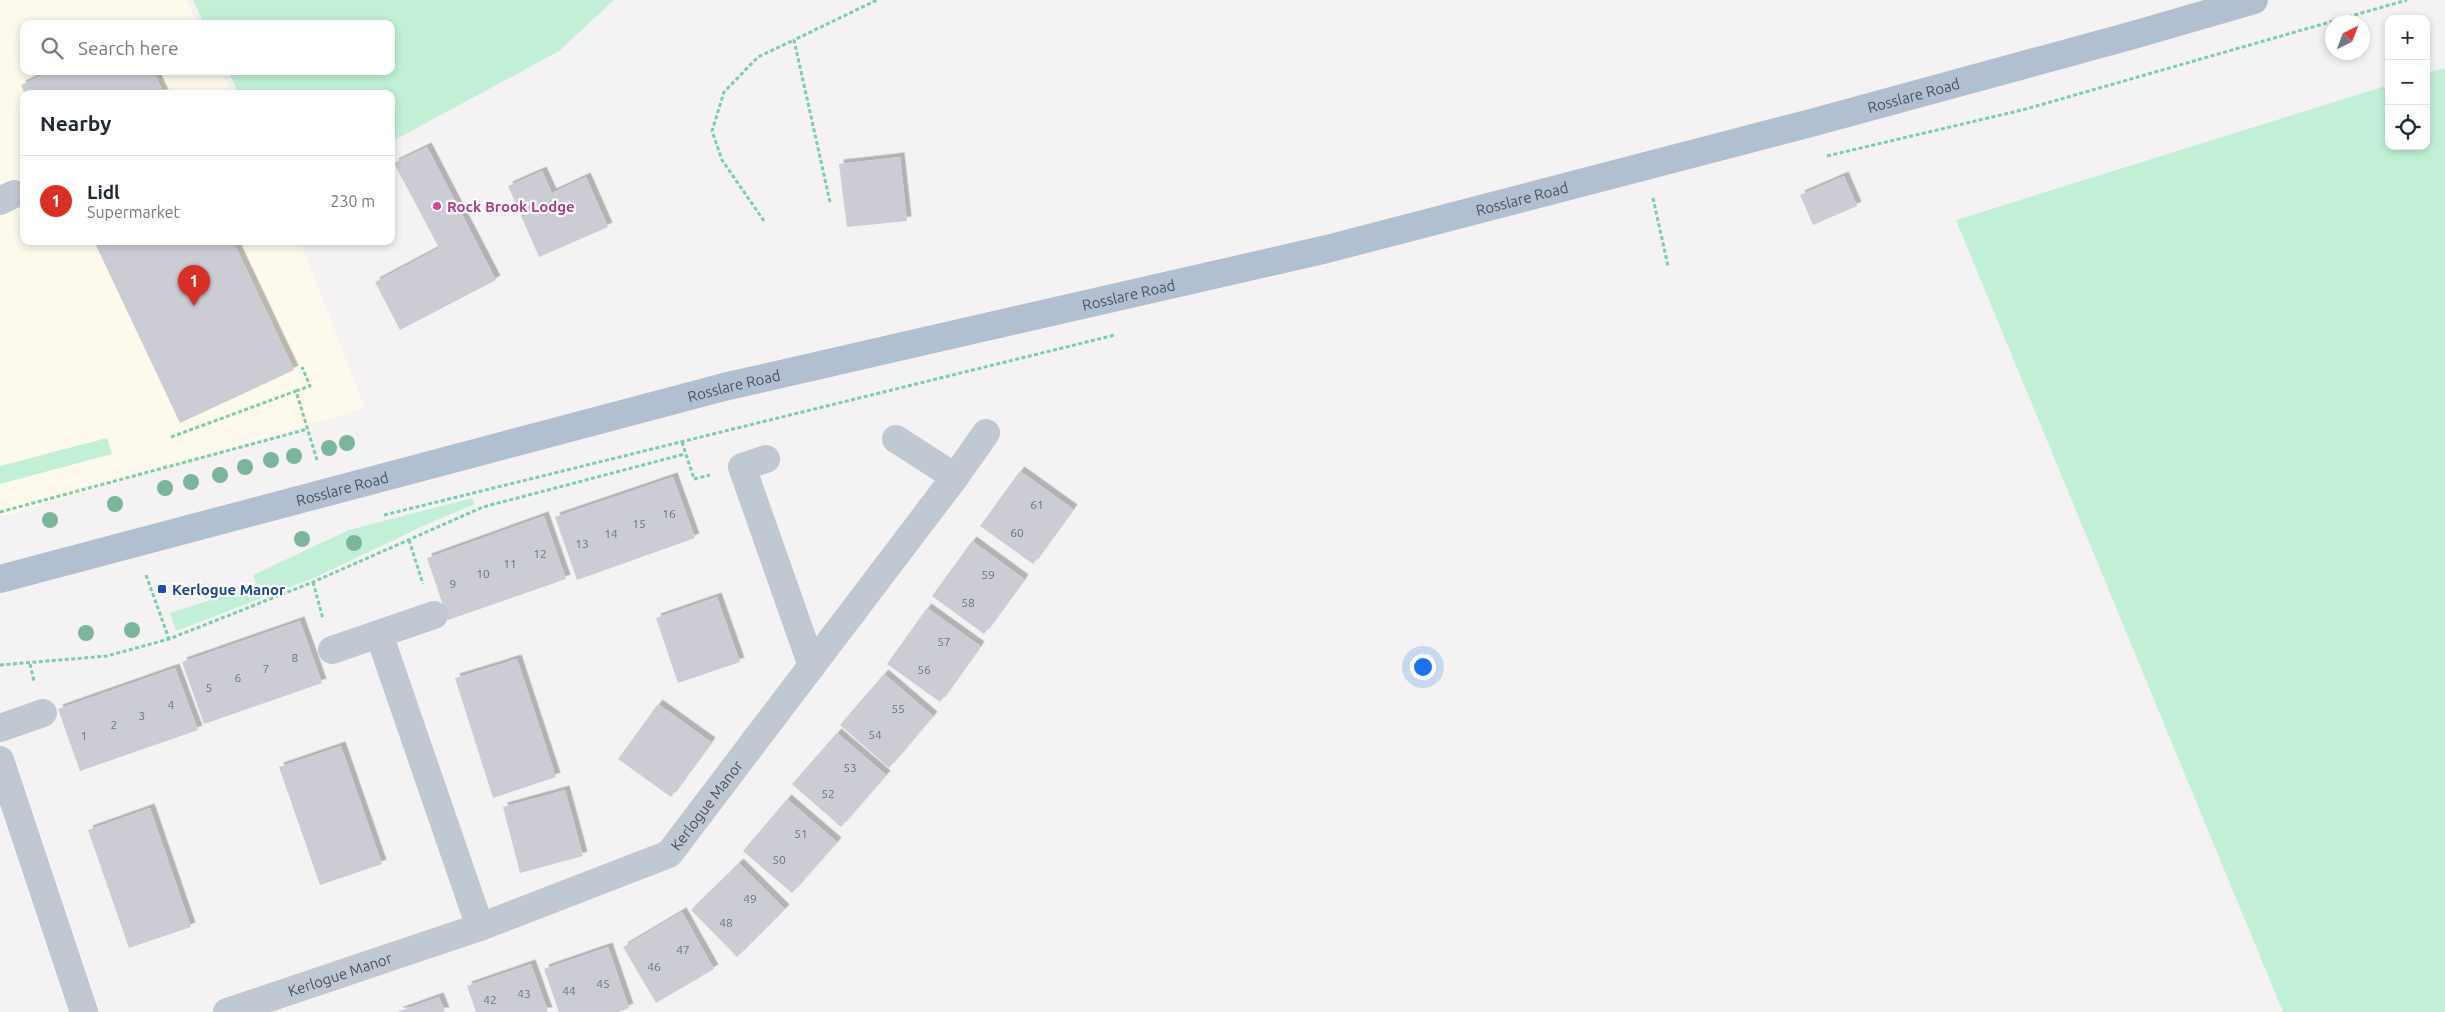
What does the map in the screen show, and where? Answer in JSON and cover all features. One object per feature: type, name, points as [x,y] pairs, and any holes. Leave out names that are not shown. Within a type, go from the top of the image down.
[{"type":"main road","name":"Rosslare Road","points":[[0,579],[724,387],[1327,248],[1645,166],[2137,34],[2254,0]]},
{"type":"street","name":"Kerlogue Manor","points":[[227,1012],[480,927],[669,854],[955,477],[986,433]]},
{"type":"street","points":[[896,439],[955,477]]},
{"type":"street","points":[[754,463],[812,666]]},
{"type":"street","points":[[332,650],[434,615]]},
{"type":"street","points":[[379,634],[480,927]]},
{"type":"street","points":[[0,728],[43,713]]},
{"type":"street","points":[[0,760],[84,1012]]},
{"type":"path","points":[[764,221],[722,160],[712,131],[724,92],[758,57],[878,0]]},
{"type":"path","points":[[794,40],[830,202]]},
{"type":"path","points":[[1645,166],[1668,266]]},
{"type":"path","points":[[171,437],[310,386],[302,367]]},
{"type":"path","points":[[296,391],[317,460]]},
{"type":"path","points":[[0,512],[308,429]]},
{"type":"path","points":[[682,442],[694,479],[754,463]]},
{"type":"path","points":[[0,665],[107,656],[169,639],[313,582],[483,507],[686,454]]},
{"type":"path","points":[[409,540],[434,615]]},
{"type":"path","points":[[146,574],[169,639]]},
{"type":"shaded area","points":[[0,0],[186,0],[196,20],[20,20],[20,75],[223,75],[230,90],[20,90],[20,245],[302,245],[365,408],[0,517]]},
{"type":"green space","points":[[193,0],[614,0],[559,51],[395,140],[395,90],[237,90],[230,75],[395,75],[395,20],[202,20]]},
{"type":"green space","points":[[2445,68],[2445,1012],[2283,1012],[1956,220],[2385,86],[2385,150],[2430,150],[2430,72]]},
{"type":"green space","points":[[107,438],[112,454],[0,484],[0,466]]},
{"type":"green space","points":[[472,498],[475,504],[425,525],[316,577],[176,631],[170,613],[257,585],[253,575],[349,530]]},
{"type":"building","points":[[42,75],[155,75],[162,90],[23,90],[21,85]]},
{"type":"building","name":"Rock Brook Lodge","points":[[427,147],[496,280],[400,330],[375,282],[439,248],[395,163]]},
{"type":"building","points":[[900,157],[907,221],[847,227],[839,164]]},
{"type":"building","points":[[542,171],[552,193],[586,177],[608,227],[539,257],[508,186]]},
{"type":"building","points":[[1844,176],[1857,206],[1813,225],[1800,195]]},
{"type":"building","points":[[96,245],[235,245],[294,370],[180,423]]},
{"type":"building","points":[[1020,471],[1073,509],[1033,564],[980,526]]},
{"type":"building","points":[[673,477],[695,538],[577,580],[555,517]]},
{"type":"building","points":[[544,516],[566,579],[448,620],[427,558]]},
{"type":"building","points":[[972,541],[1024,579],[984,634],[932,596]]},
{"type":"building","points":[[717,597],[740,662],[678,683],[656,618]]},
{"type":"building","points":[[927,608],[980,646],[940,702],[887,664]]},
{"type":"building","points":[[300,621],[322,683],[204,724],[182,662]]},
{"type":"building","points":[[517,659],[556,777],[493,798],[455,678]]},
{"type":"building","points":[[175,668],[198,730],[80,771],[58,709]]},
{"type":"building","points":[[884,674],[933,716],[889,768],[840,725]]},
{"type":"building","points":[[658,704],[711,742],[671,797],[618,759]]},
{"type":"building","points":[[837,733],[886,775],[841,827],[792,784]]},
{"type":"building","points":[[341,746],[382,864],[320,885],[279,767]]},
{"type":"building","points":[[565,790],[583,856],[520,873],[503,807]]},
{"type":"building","points":[[787,799],[837,842],[792,893],[743,851]]},
{"type":"building","points":[[150,808],[191,927],[129,948],[88,830]]},
{"type":"building","points":[[739,863],[785,909],[737,957],[691,910]]},
{"type":"building","points":[[682,912],[714,969],[656,1003],[623,947]]},
{"type":"building","points":[[608,947],[629,1008],[618,1012],[559,1012],[544,969]]},
{"type":"building","points":[[531,964],[548,1012],[476,1012],[467,986]]},
{"type":"building","points":[[439,997],[445,1012],[397,1012]]},
{"type":"place","name":"Rock Brook Lodge","points":[[437,206]]},
{"type":"place","name":"Lidl","points":[[194,306]]},
{"type":"place","name":"Kerlogue Manor","points":[[162,589]]}]
